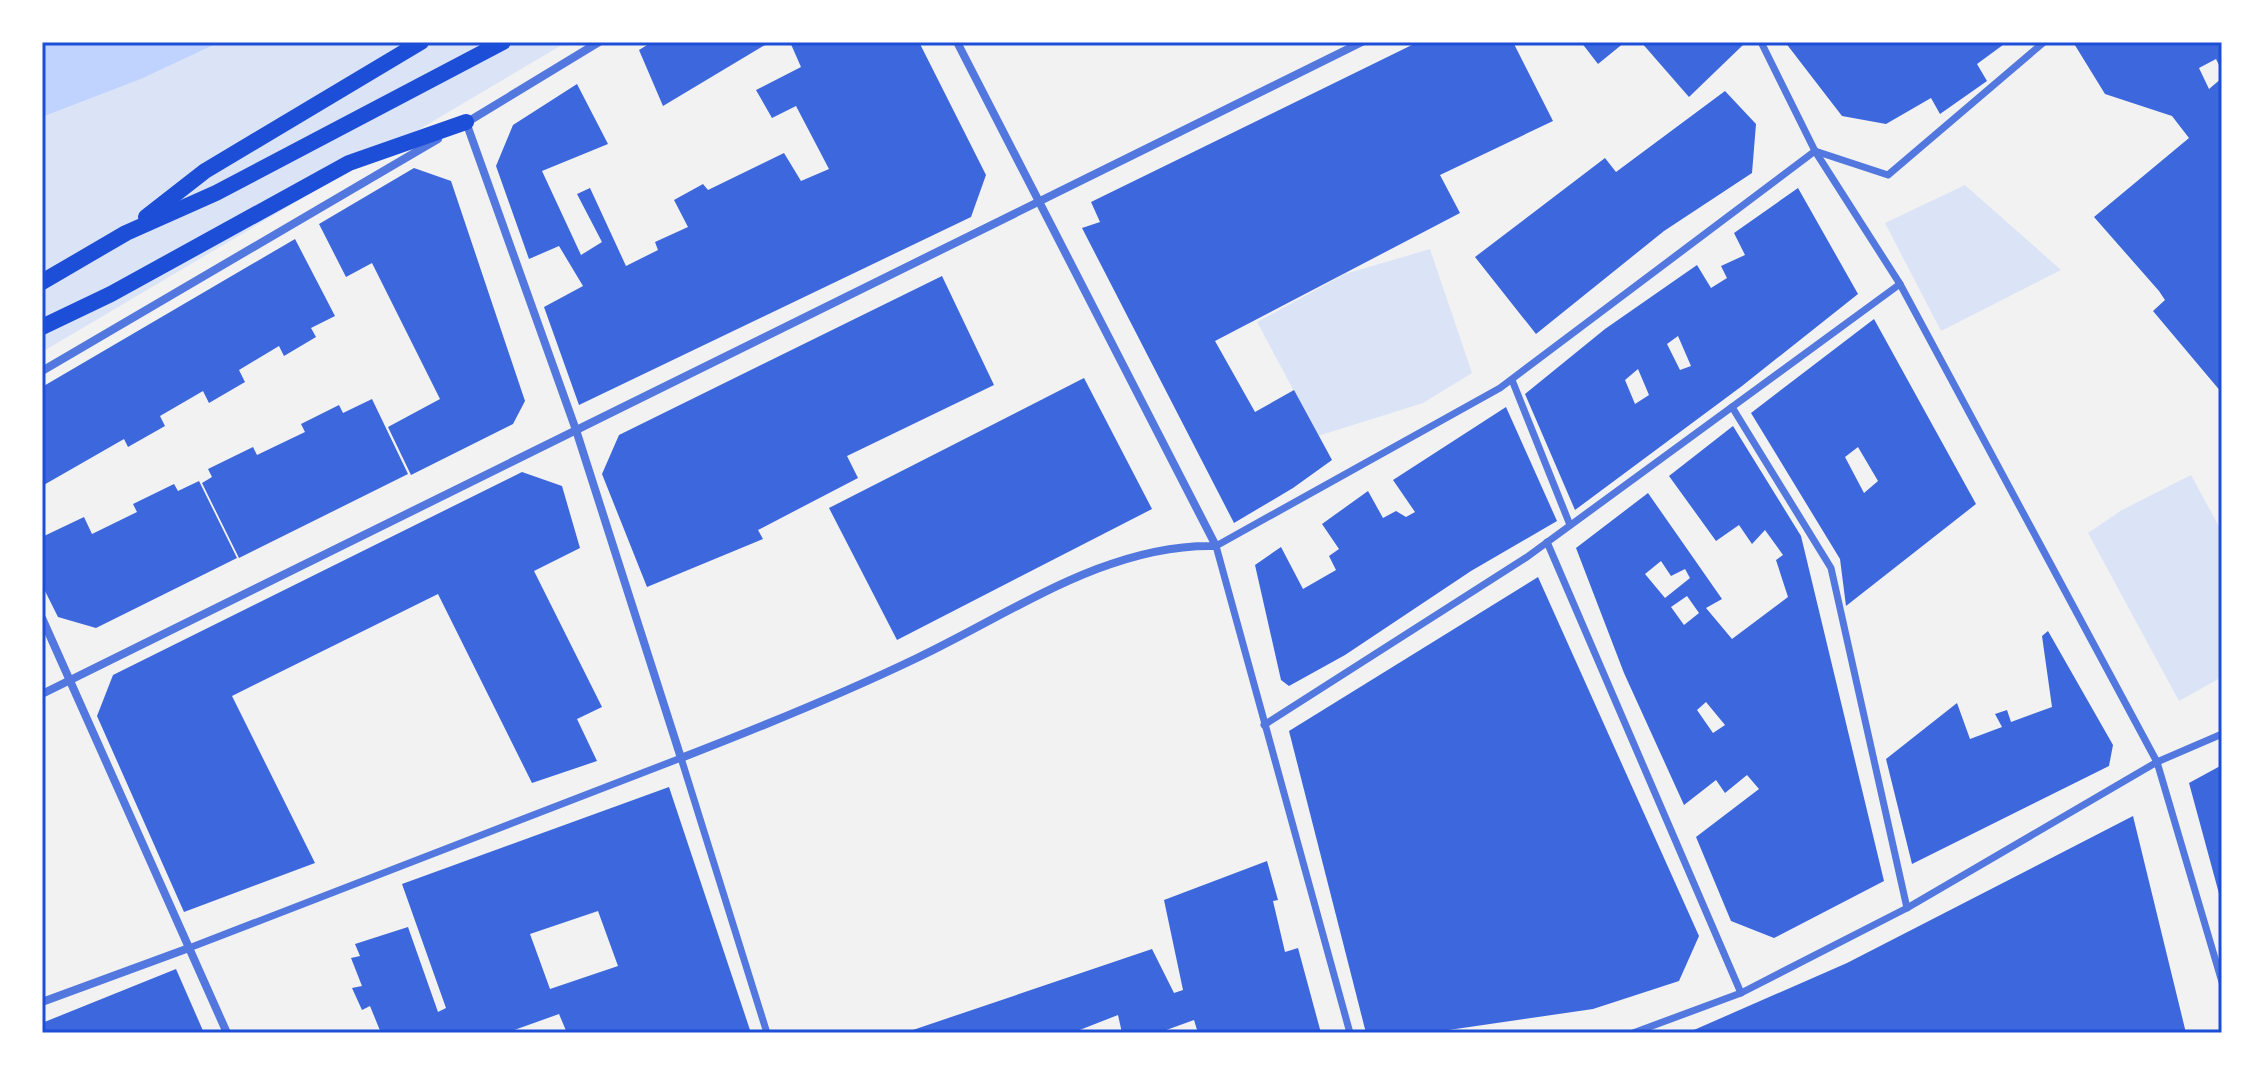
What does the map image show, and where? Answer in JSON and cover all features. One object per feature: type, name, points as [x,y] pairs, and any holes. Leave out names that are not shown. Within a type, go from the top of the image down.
[{"type":"main road","points":[[126,233],[205,171],[421,42]]},
{"type":"main road","points":[[42,282],[126,233],[216,193],[503,42]]},
{"type":"main road","points":[[42,327],[349,163],[466,122]]},
{"type":"street","points":[[42,371],[599,42]]},
{"type":"street","points":[[957,42],[1216,546],[1350,1033]]},
{"type":"street","points":[[42,694],[1362,42]]},
{"type":"street","points":[[1761,42],[1815,151],[1900,284],[2157,762],[2222,982]]},
{"type":"street","points":[[1815,151],[1888,175],[2044,42]]},
{"type":"street","points":[[466,122],[576,430],[767,1033]]},
{"type":"street","points":[[42,1002],[785,718],[905,664],[1098,567],[1179,545],[1216,546],[1512,380],[1815,151]]},
{"type":"street","points":[[1264,725],[1547,542],[1900,284]]},
{"type":"street","points":[[1512,380],[1570,525]]},
{"type":"street","points":[[1732,407],[1831,568],[1907,908]]},
{"type":"street","points":[[1547,542],[1741,993]]},
{"type":"street","points":[[42,618],[227,1033]]},
{"type":"street","points":[[1633,1033],[1741,993],[1907,908],[2157,762],[2222,734]]},
{"type":"shaded area","points":[[220,42],[567,42],[42,352],[42,117],[141,79]]},
{"type":"shaded area","points":[[1965,185],[2061,270],[1941,331],[1885,223]]},
{"type":"shaded area","points":[[1430,249],[1472,373],[1423,403],[1318,436],[1257,322],[1345,274]]},
{"type":"shaded area","points":[[2191,475],[2222,532],[2222,677],[2179,701],[2088,533],[2122,510]]},
{"type":"water","points":[[42,42],[220,42],[141,79],[42,117]]},
{"type":"building","points":[[652,42],[770,42],[663,106],[639,50]]},
{"type":"building","points":[[790,42],[919,42],[986,175],[971,217],[579,405],[544,307],[583,286],[559,246],[529,259],[496,166],[513,125],[577,84],[608,144],[542,171],[581,255],[602,242],[577,194],[590,188],[626,266],[658,250],[655,242],[688,227],[674,200],[703,184],[708,190],[784,153],[801,181],[829,169],[796,106],[772,118],[756,90],[801,67]]},
{"type":"building","points":[[1418,42],[1513,42],[1553,121],[1440,175],[1460,213],[1215,341],[1255,412],[1294,390],[1332,460],[1293,488],[1234,523],[1082,228],[1100,222],[1091,202]]},
{"type":"building","points":[[1581,42],[1625,42],[1598,64]]},
{"type":"building","points":[[1641,42],[1743,42],[1744,44],[1689,97]]},
{"type":"building","points":[[1785,42],[2007,42],[1977,64],[1987,81],[1940,114],[1931,98],[1886,124],[1842,116]]},
{"type":"building","points":[[2073,42],[2222,42],[2222,63],[2219,65],[2216,59],[2199,68],[2209,89],[2222,78],[2222,393],[2153,311],[2165,300],[2159,291],[2094,217],[2189,138],[2172,116],[2105,94]]},
{"type":"building","points":[[1725,91],[1756,124],[1752,173],[1664,231],[1536,334],[1475,257],[1605,158],[1616,172]]},
{"type":"building","points":[[414,168],[451,181],[525,401],[513,424],[411,475],[388,427],[440,399],[372,263],[346,277],[319,224]]},
{"type":"building","points":[[1798,188],[1858,294],[1742,386],[1575,510],[1525,394],[1605,329],[1697,265],[1711,288],[1727,278],[1721,266],[1745,255],[1734,233]],"holes":[[[1678,336],[1691,366],[1680,370],[1667,344]],[[1638,369],[1649,395],[1635,404],[1625,380]]]},
{"type":"building","points":[[295,239],[335,316],[311,328],[316,337],[284,356],[279,346],[239,370],[245,382],[209,403],[203,391],[160,416],[165,426],[128,447],[124,439],[42,486],[42,387]]},
{"type":"building","points":[[942,276],[994,385],[847,456],[858,478],[758,530],[763,539],[647,587],[602,474],[619,435]]},
{"type":"building","points":[[1874,319],[1976,504],[1846,606],[1840,559],[1751,413]],"holes":[[[1858,447],[1878,481],[1864,493],[1845,457]]]},
{"type":"building","points":[[1084,378],[1152,509],[897,640],[829,508]]},
{"type":"building","points":[[372,399],[408,474],[239,558],[202,483],[212,477],[208,469],[253,447],[257,455],[305,432],[301,424],[339,405],[343,413]]},
{"type":"building","points":[[1506,407],[1557,521],[1471,571],[1345,655],[1289,686],[1281,680],[1255,565],[1281,547],[1303,589],[1336,570],[1329,556],[1339,549],[1322,524],[1368,491],[1383,518],[1396,511],[1406,517],[1415,512],[1393,480]]},
{"type":"building","points":[[1733,426],[1801,536],[1884,881],[1774,938],[1731,921],[1696,837],[1759,789],[1747,775],[1725,793],[1716,780],[1684,805],[1624,673],[1576,548],[1648,493],[1722,599],[1706,608],[1732,639],[1788,597],[1776,560],[1783,555],[1765,530],[1752,544],[1739,525],[1716,541],[1669,476]],"holes":[[[1661,561],[1671,576],[1685,569],[1690,578],[1665,598],[1645,574]],[[1687,596],[1699,613],[1684,625],[1671,607]],[[1706,702],[1725,725],[1713,733],[1697,710]]]},
{"type":"building","points":[[522,472],[562,486],[580,548],[534,571],[602,707],[577,719],[597,761],[532,783],[438,594],[232,696],[315,863],[184,912],[97,716],[113,675]]},
{"type":"building","points":[[199,481],[237,558],[96,628],[58,617],[42,585],[42,537],[84,517],[92,534],[137,512],[133,504],[174,484],[178,491]]},
{"type":"building","points":[[1538,577],[1699,936],[1679,981],[1593,1009],[1428,1033],[1366,1033],[1289,731]]},
{"type":"building","points":[[2048,631],[2113,745],[2109,766],[1912,864],[1886,759],[1957,703],[1970,739],[2002,727],[1995,714],[2007,710],[2011,722],[2052,707],[2042,636]]},
{"type":"building","points":[[2222,765],[2222,900],[2221,901],[2189,783]]},
{"type":"building","points":[[669,787],[751,1033],[567,1033],[559,1014],[506,1033],[381,1033],[370,1006],[362,1010],[352,988],[362,986],[351,958],[360,956],[355,944],[408,927],[438,1012],[446,1008],[402,884]],"holes":[[[598,911],[618,966],[550,989],[530,934]]]},
{"type":"building","points":[[2133,816],[2186,1033],[1687,1033],[1847,963]]},
{"type":"building","points":[[1267,861],[1278,900],[1273,901],[1285,952],[1298,948],[1321,1033],[1198,1033],[1194,1020],[1158,1033],[1122,1033],[1118,1015],[1072,1033],[904,1033],[1152,949],[1174,993],[1183,990],[1164,900]]},
{"type":"building","points":[[176,969],[204,1033],[42,1033],[42,1023]]}]
